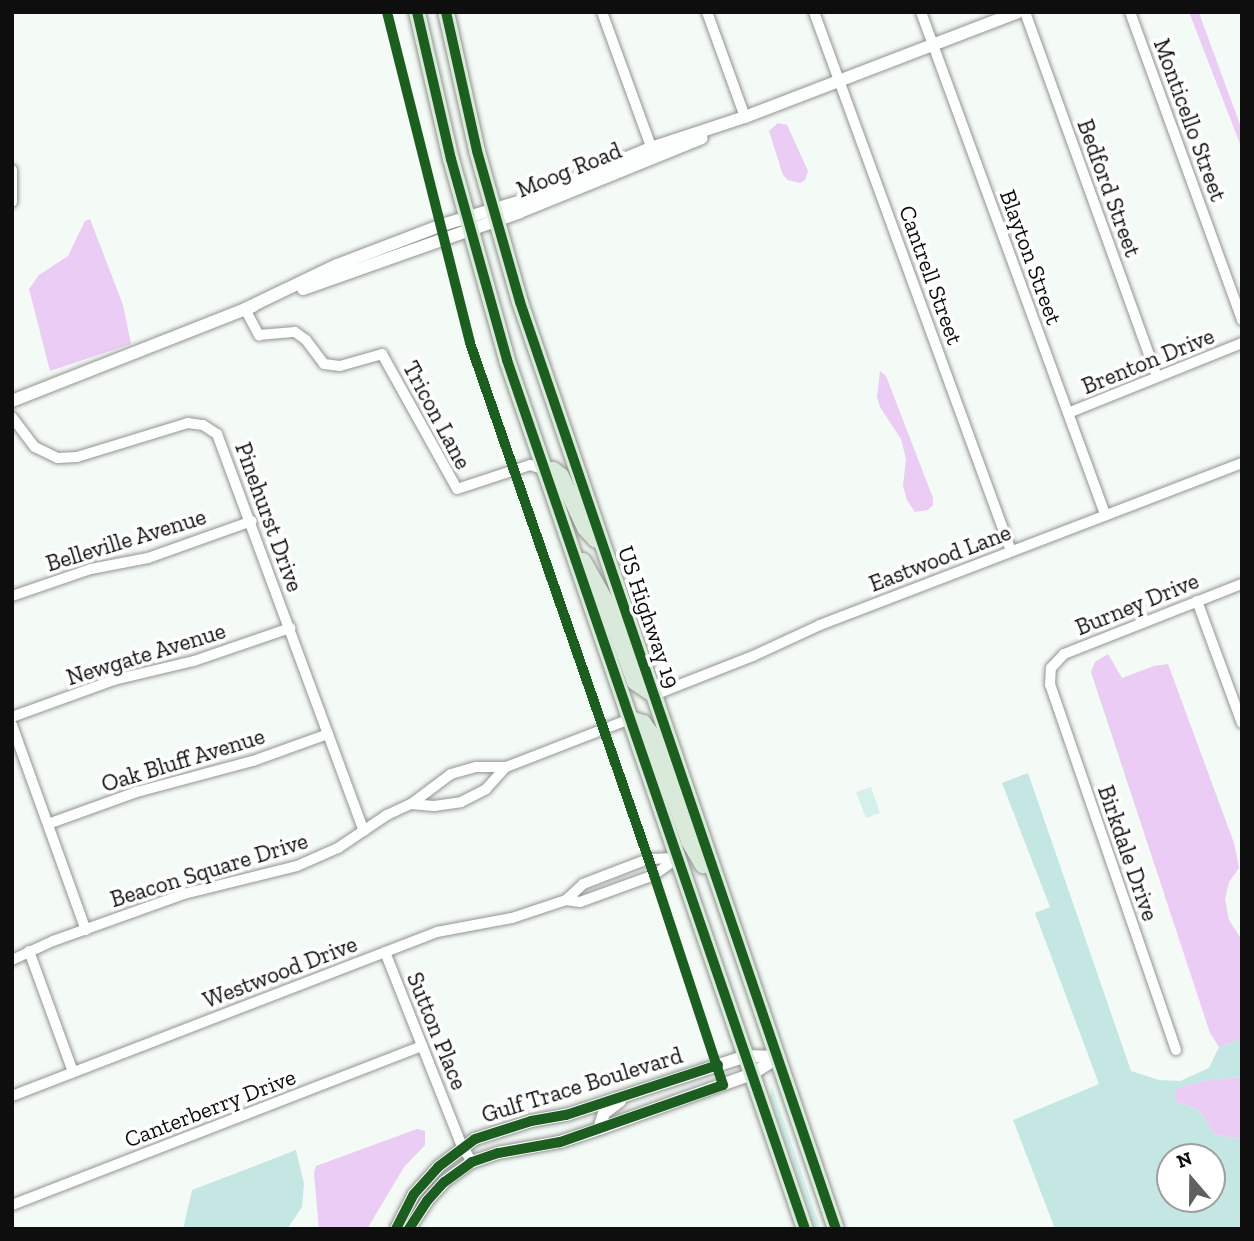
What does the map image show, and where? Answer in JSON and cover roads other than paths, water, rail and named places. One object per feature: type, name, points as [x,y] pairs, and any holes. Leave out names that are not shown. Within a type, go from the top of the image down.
[{"type":"highway","points":[[417,12],[468,223],[507,360],[805,1229]]},
{"type":"highway","name":"US Highway 19","points":[[446,12],[494,215],[538,359],[836,1229]]},
{"type":"highway","points":[[545,470],[554,470],[561,476],[585,528],[602,547]]},
{"type":"highway","points":[[571,545],[590,570],[606,602],[635,682],[654,695]]},
{"type":"highway","points":[[630,719],[643,723],[651,734],[689,841],[715,881]]},
{"type":"street","points":[[602,12],[653,153]]},
{"type":"street","points":[[707,12],[745,117]]},
{"type":"street","name":"Cantrell Street","points":[[814,12],[1011,551]]},
{"type":"street","name":"Blayton Street","points":[[920,12],[1105,514]]},
{"type":"street","name":"Moog Road","points":[[12,401],[245,309],[337,265],[494,215],[741,122],[745,117],[1018,12]]},
{"type":"street","name":"Bedford Street","points":[[1025,12],[1157,377]]},
{"type":"street","name":"Monticello Street","points":[[1130,12],[1242,320]]},
{"type":"street","points":[[12,170],[12,202]]},
{"type":"street","name":"Tricon Lane","points":[[245,309],[259,335],[295,332],[303,336],[324,364],[340,366],[382,354],[457,489],[530,465],[545,470]]},
{"type":"street","name":"Brenton Drive","points":[[1068,413],[1242,343]]},
{"type":"street","name":"Pinehurst Drive","points":[[12,416],[35,447],[58,458],[87,454],[178,425],[203,425],[221,441],[365,831]]},
{"type":"street","name":"Eastwood Lane","points":[[654,695],[752,657],[820,625],[1242,463]]},
{"type":"street","name":"Belleville Avenue","points":[[12,596],[92,569],[148,558],[251,521]]},
{"type":"street","name":"Burney Drive","points":[[1051,668],[1064,654],[1242,584]]},
{"type":"street","points":[[1198,601],[1242,723]]},
{"type":"street","name":"Newgate Avenue","points":[[12,717],[114,680],[194,661],[290,628]]},
{"type":"street","name":"Birkdale Drive","points":[[1051,668],[1050,685],[1176,1051]]},
{"type":"street","name":"Beacon Square Drive","points":[[12,960],[29,951],[184,894],[297,866],[338,848],[411,804],[442,779],[463,769],[506,767],[630,719]]},
{"type":"street","points":[[12,725],[86,930]]},
{"type":"street","name":"Oak Bluff Avenue","points":[[48,824],[136,792],[253,761],[328,734]]},
{"type":"street","name":"Beacon Square Drive","points":[[411,804],[434,806],[461,802],[486,789],[506,767]]},
{"type":"street","name":"Westwood Drive","points":[[566,900],[580,902],[654,875],[677,858]]},
{"type":"street","name":"Westwood Drive","points":[[12,1096],[450,928],[512,918],[566,900],[583,884],[648,859],[677,858]]},
{"type":"street","points":[[29,951],[73,1072]]},
{"type":"street","name":"Sutton Place","points":[[385,952],[462,1146],[472,1163]]},
{"type":"street","name":"Canterberry Drive","points":[[12,1205],[422,1046]]},
{"type":"street","name":"Gulf Trace Boulevard","points":[[396,1229],[414,1194],[462,1146],[491,1132],[566,1115],[746,1056],[778,1057]]},
{"type":"street","name":"Gulf Trace Boulevard","points":[[409,1229],[427,1201],[444,1182],[472,1163],[498,1153],[560,1142],[599,1129],[752,1074],[778,1057]]},
{"type":"street","points":[[599,1129],[600,1120],[611,1106],[639,1092]]}]
